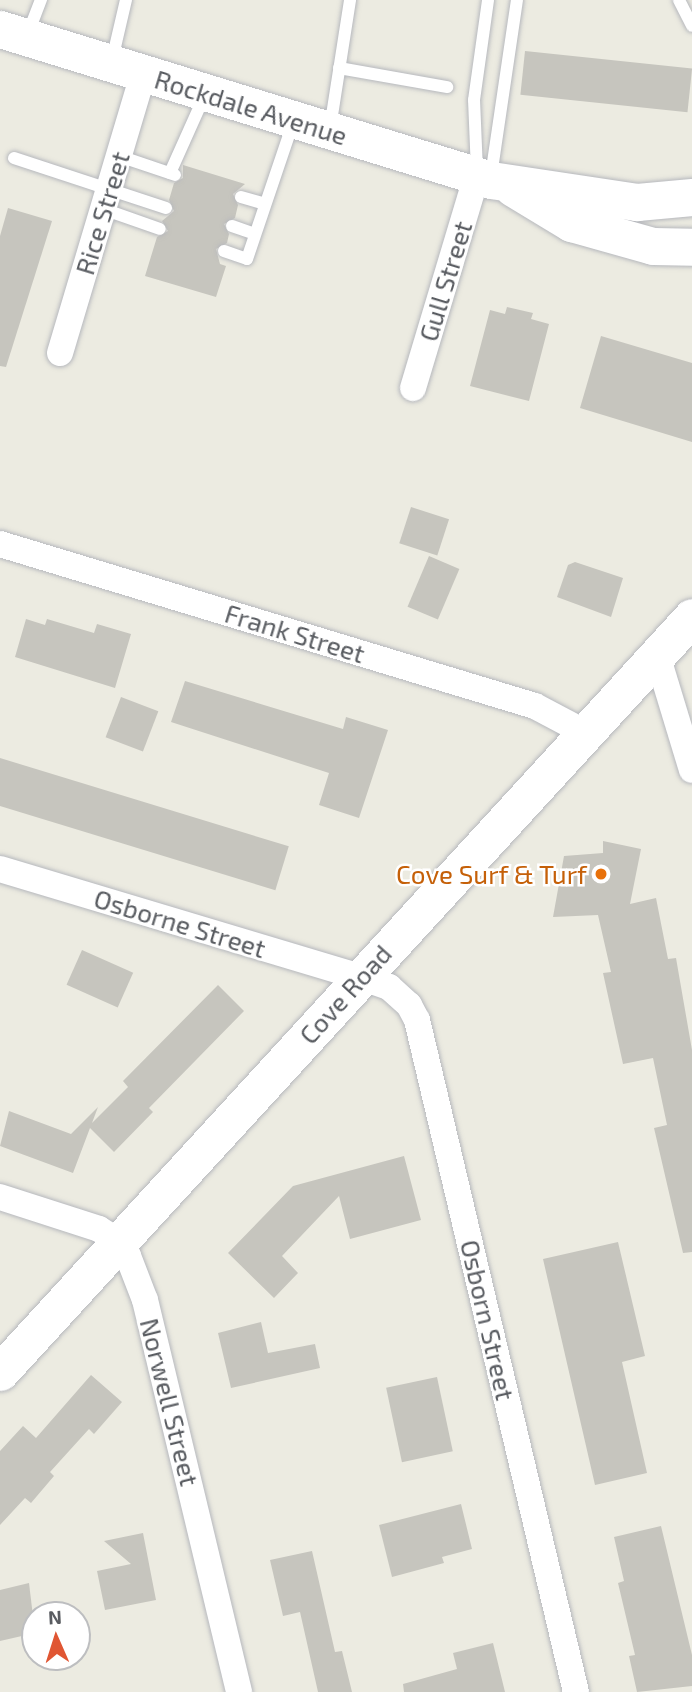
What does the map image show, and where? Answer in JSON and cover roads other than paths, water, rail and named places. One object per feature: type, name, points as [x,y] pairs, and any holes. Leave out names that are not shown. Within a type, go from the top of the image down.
[{"type":"main road","name":"Rockdale Avenue","points":[[13,33],[490,179],[636,202],[692,197]]},
{"type":"main road","name":"Rockdale Avenue","points":[[490,179],[572,223],[653,246],[692,247]]},
{"type":"main road","points":[[653,246],[692,261]]},
{"type":"main road","name":"Cove Road","points":[[0,1372],[692,617]]},
{"type":"street","name":"Rice Street","points":[[60,353],[119,156],[127,69]]},
{"type":"street","name":"Gull Street","points":[[413,388],[490,179]]},
{"type":"street","name":"Frank Street","points":[[0,544],[535,706],[586,733]]},
{"type":"street","points":[[657,655],[692,770]]},
{"type":"street","name":"Osborne Street","points":[[0,869],[360,977]]},
{"type":"street","name":"Osborn Street","points":[[360,977],[400,993],[417,1020],[576,1692]]},
{"type":"street","points":[[0,1197],[79,1220],[120,1242]]},
{"type":"street","name":"Norwell Street","points":[[120,1242],[145,1300],[239,1692]]},
{"type":"lane","points":[[13,33],[41,0]]},
{"type":"lane","points":[[329,131],[349,0]]},
{"type":"lane","points":[[488,0],[474,100],[490,179]]},
{"type":"lane","points":[[490,179],[517,0]]},
{"type":"lane","points":[[679,0],[692,26]]},
{"type":"lane","points":[[127,1],[127,69]]},
{"type":"lane","points":[[339,68],[447,87]]},
{"type":"lane","points":[[119,156],[173,174],[206,93]]},
{"type":"lane","points":[[225,251],[247,259],[294,120]]},
{"type":"lane","points":[[14,158],[106,199],[160,229]]},
{"type":"lane","points":[[241,197],[265,204]]},
{"type":"lane","points":[[106,199],[166,208]]},
{"type":"lane","points":[[232,226],[256,234]]},
{"type":"place","name":"Cove Surf & Turf","points":[[601,874]]}]
